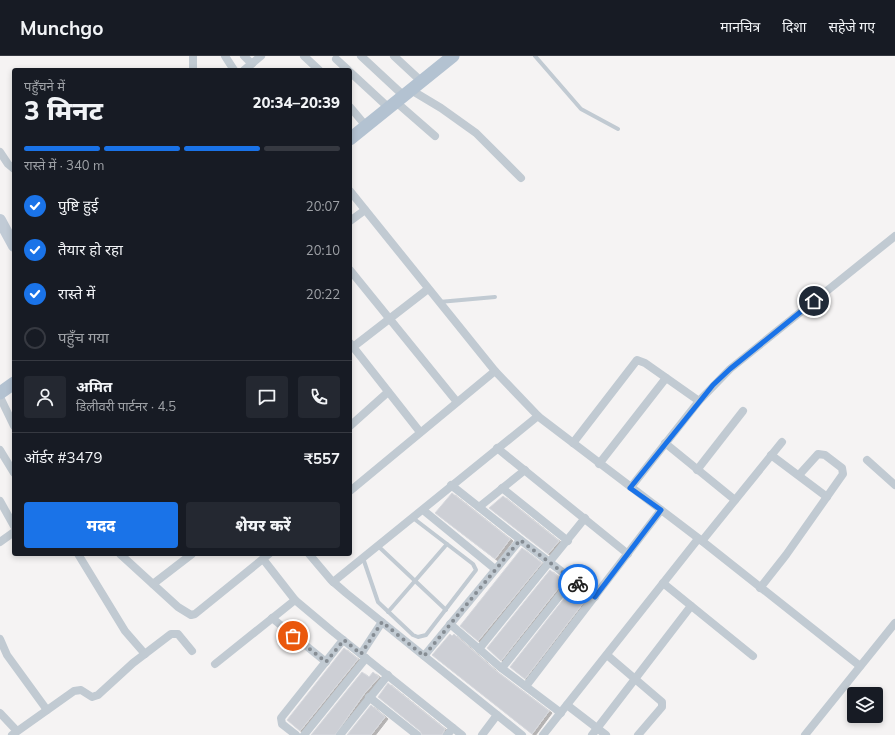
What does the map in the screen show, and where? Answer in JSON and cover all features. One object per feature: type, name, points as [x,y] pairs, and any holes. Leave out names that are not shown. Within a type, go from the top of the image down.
[{"type":"main road","points":[[352,137],[422,82],[452,56]]},
{"type":"main road","points":[[0,393],[12,384]]},
{"type":"street","points":[[193,56],[193,68]]},
{"type":"street","points":[[225,56],[233,68]]},
{"type":"street","points":[[244,56],[252,64]]},
{"type":"street","points":[[247,68],[261,56]]},
{"type":"street","points":[[304,56],[317,68]]},
{"type":"street","points":[[361,56],[435,136]]},
{"type":"street","points":[[394,56],[422,82]]},
{"type":"street","points":[[336,59],[346,68]]},
{"type":"street","points":[[352,73],[400,99],[466,125],[521,178]]},
{"type":"street","points":[[352,109],[366,126]]},
{"type":"street","points":[[0,152],[12,167]]},
{"type":"street","points":[[352,194],[495,371],[538,416],[630,488],[700,540],[860,666]]},
{"type":"street","points":[[352,220],[365,210]]},
{"type":"street","points":[[0,220],[12,242]]},
{"type":"street","points":[[630,488],[699,401],[730,369],[895,236]]},
{"type":"street","points":[[352,272],[457,402]]},
{"type":"street","points":[[352,344],[390,319],[428,289]]},
{"type":"street","points":[[352,346],[420,432]]},
{"type":"street","points":[[573,443],[634,361],[640,360],[699,401]]},
{"type":"street","points":[[352,488],[495,371]]},
{"type":"street","points":[[599,464],[666,378]]},
{"type":"street","points":[[352,422],[388,392]]},
{"type":"street","points":[[0,397],[12,422]]},
{"type":"street","points":[[698,470],[744,411]]},
{"type":"street","points":[[333,582],[538,416]]},
{"type":"street","points":[[543,735],[663,583],[735,500],[782,442]]},
{"type":"street","points":[[665,443],[735,500]]},
{"type":"street","points":[[497,448],[628,554]]},
{"type":"street","points":[[0,450],[12,470]]},
{"type":"street","points":[[760,588],[786,555],[827,497],[843,471],[842,468],[826,454],[818,454],[798,475]]},
{"type":"street","points":[[771,455],[827,497]]},
{"type":"street","points":[[867,460],[895,485]]},
{"type":"street","points":[[479,506],[525,470]]},
{"type":"street","points":[[451,485],[549,563],[595,597]]},
{"type":"street","points":[[502,488],[568,541]]},
{"type":"street","points":[[0,501],[12,522]]},
{"type":"street","points":[[423,510],[495,569]]},
{"type":"street","points":[[526,686],[661,510]]},
{"type":"street","points":[[479,649],[568,541],[584,518]]},
{"type":"street","points":[[0,542],[12,533]]},
{"type":"street","points":[[424,656],[520,540]]},
{"type":"street","points":[[79,556],[125,631],[144,654]]},
{"type":"street","points":[[122,556],[178,608],[191,615],[195,614],[266,557],[295,600],[462,735]]},
{"type":"street","points":[[153,584],[189,556]]},
{"type":"street","points":[[311,556],[333,582],[522,735]]},
{"type":"street","points":[[502,668],[572,580]]},
{"type":"street","points":[[663,583],[753,656]]},
{"type":"street","points":[[216,664],[295,600]]},
{"type":"street","points":[[592,735],[692,606]]},
{"type":"street","points":[[272,618],[326,662]]},
{"type":"street","points":[[304,735],[364,656],[382,622]]},
{"type":"street","points":[[805,735],[895,623]]},
{"type":"street","points":[[450,624],[502,668],[561,713]]},
{"type":"street","points":[[0,713],[14,733],[78,690],[92,697],[98,695],[144,654],[174,633],[178,634],[192,651]]},
{"type":"street","points":[[0,640],[7,655],[47,710]]},
{"type":"street","points":[[296,735],[282,724],[281,718],[344,640]]},
{"type":"street","points":[[607,655],[659,698],[662,704],[638,735]]},
{"type":"street","points":[[340,735],[388,675]]},
{"type":"street","points":[[369,697],[417,735]]},
{"type":"street","points":[[567,705],[606,735]]},
{"type":"street","points":[[482,735],[497,715]]},
{"type":"street","points":[[447,735],[452,728]]},
{"type":"lane","points":[[535,56],[581,109],[618,129]]},
{"type":"lane","points":[[439,302],[495,297]]},
{"type":"lane","points":[[363,558],[376,599],[413,635],[421,637],[426,635],[476,570],[473,564],[413,518]]},
{"type":"lane","points":[[388,612],[447,544]]},
{"type":"lane","points":[[378,546],[446,610]]},
{"type":"building","points":[[452,493],[510,539],[495,559],[435,513]]},
{"type":"building","points":[[503,496],[559,541],[548,554],[489,508]]},
{"type":"building","points":[[522,548],[542,563],[478,641],[460,626]]},
{"type":"building","points":[[550,570],[564,581],[501,661],[487,648]]},
{"type":"building","points":[[573,587],[587,598],[525,679],[510,667]]},
{"type":"building","points":[[450,634],[452,636],[454,634],[496,671],[549,711],[532,734],[432,655]]},
{"type":"building","points":[[344,648],[358,659],[300,731],[287,720]]},
{"type":"building","points":[[362,672],[369,677],[373,672],[379,677],[364,694],[335,735],[311,735]]},
{"type":"building","points":[[388,683],[445,729],[442,735],[422,735],[420,731],[378,697]]},
{"type":"building","points":[[371,705],[385,717],[371,735],[347,735]]},
{"type":"way so far","points":[[293,636],[326,662],[344,640],[361,654],[382,622],[424,656],[480,586],[520,540],[578,584]]},
{"type":"route","points":[[578,584],[595,597],[661,510],[630,488],[699,401],[730,369],[814,301]]}]
